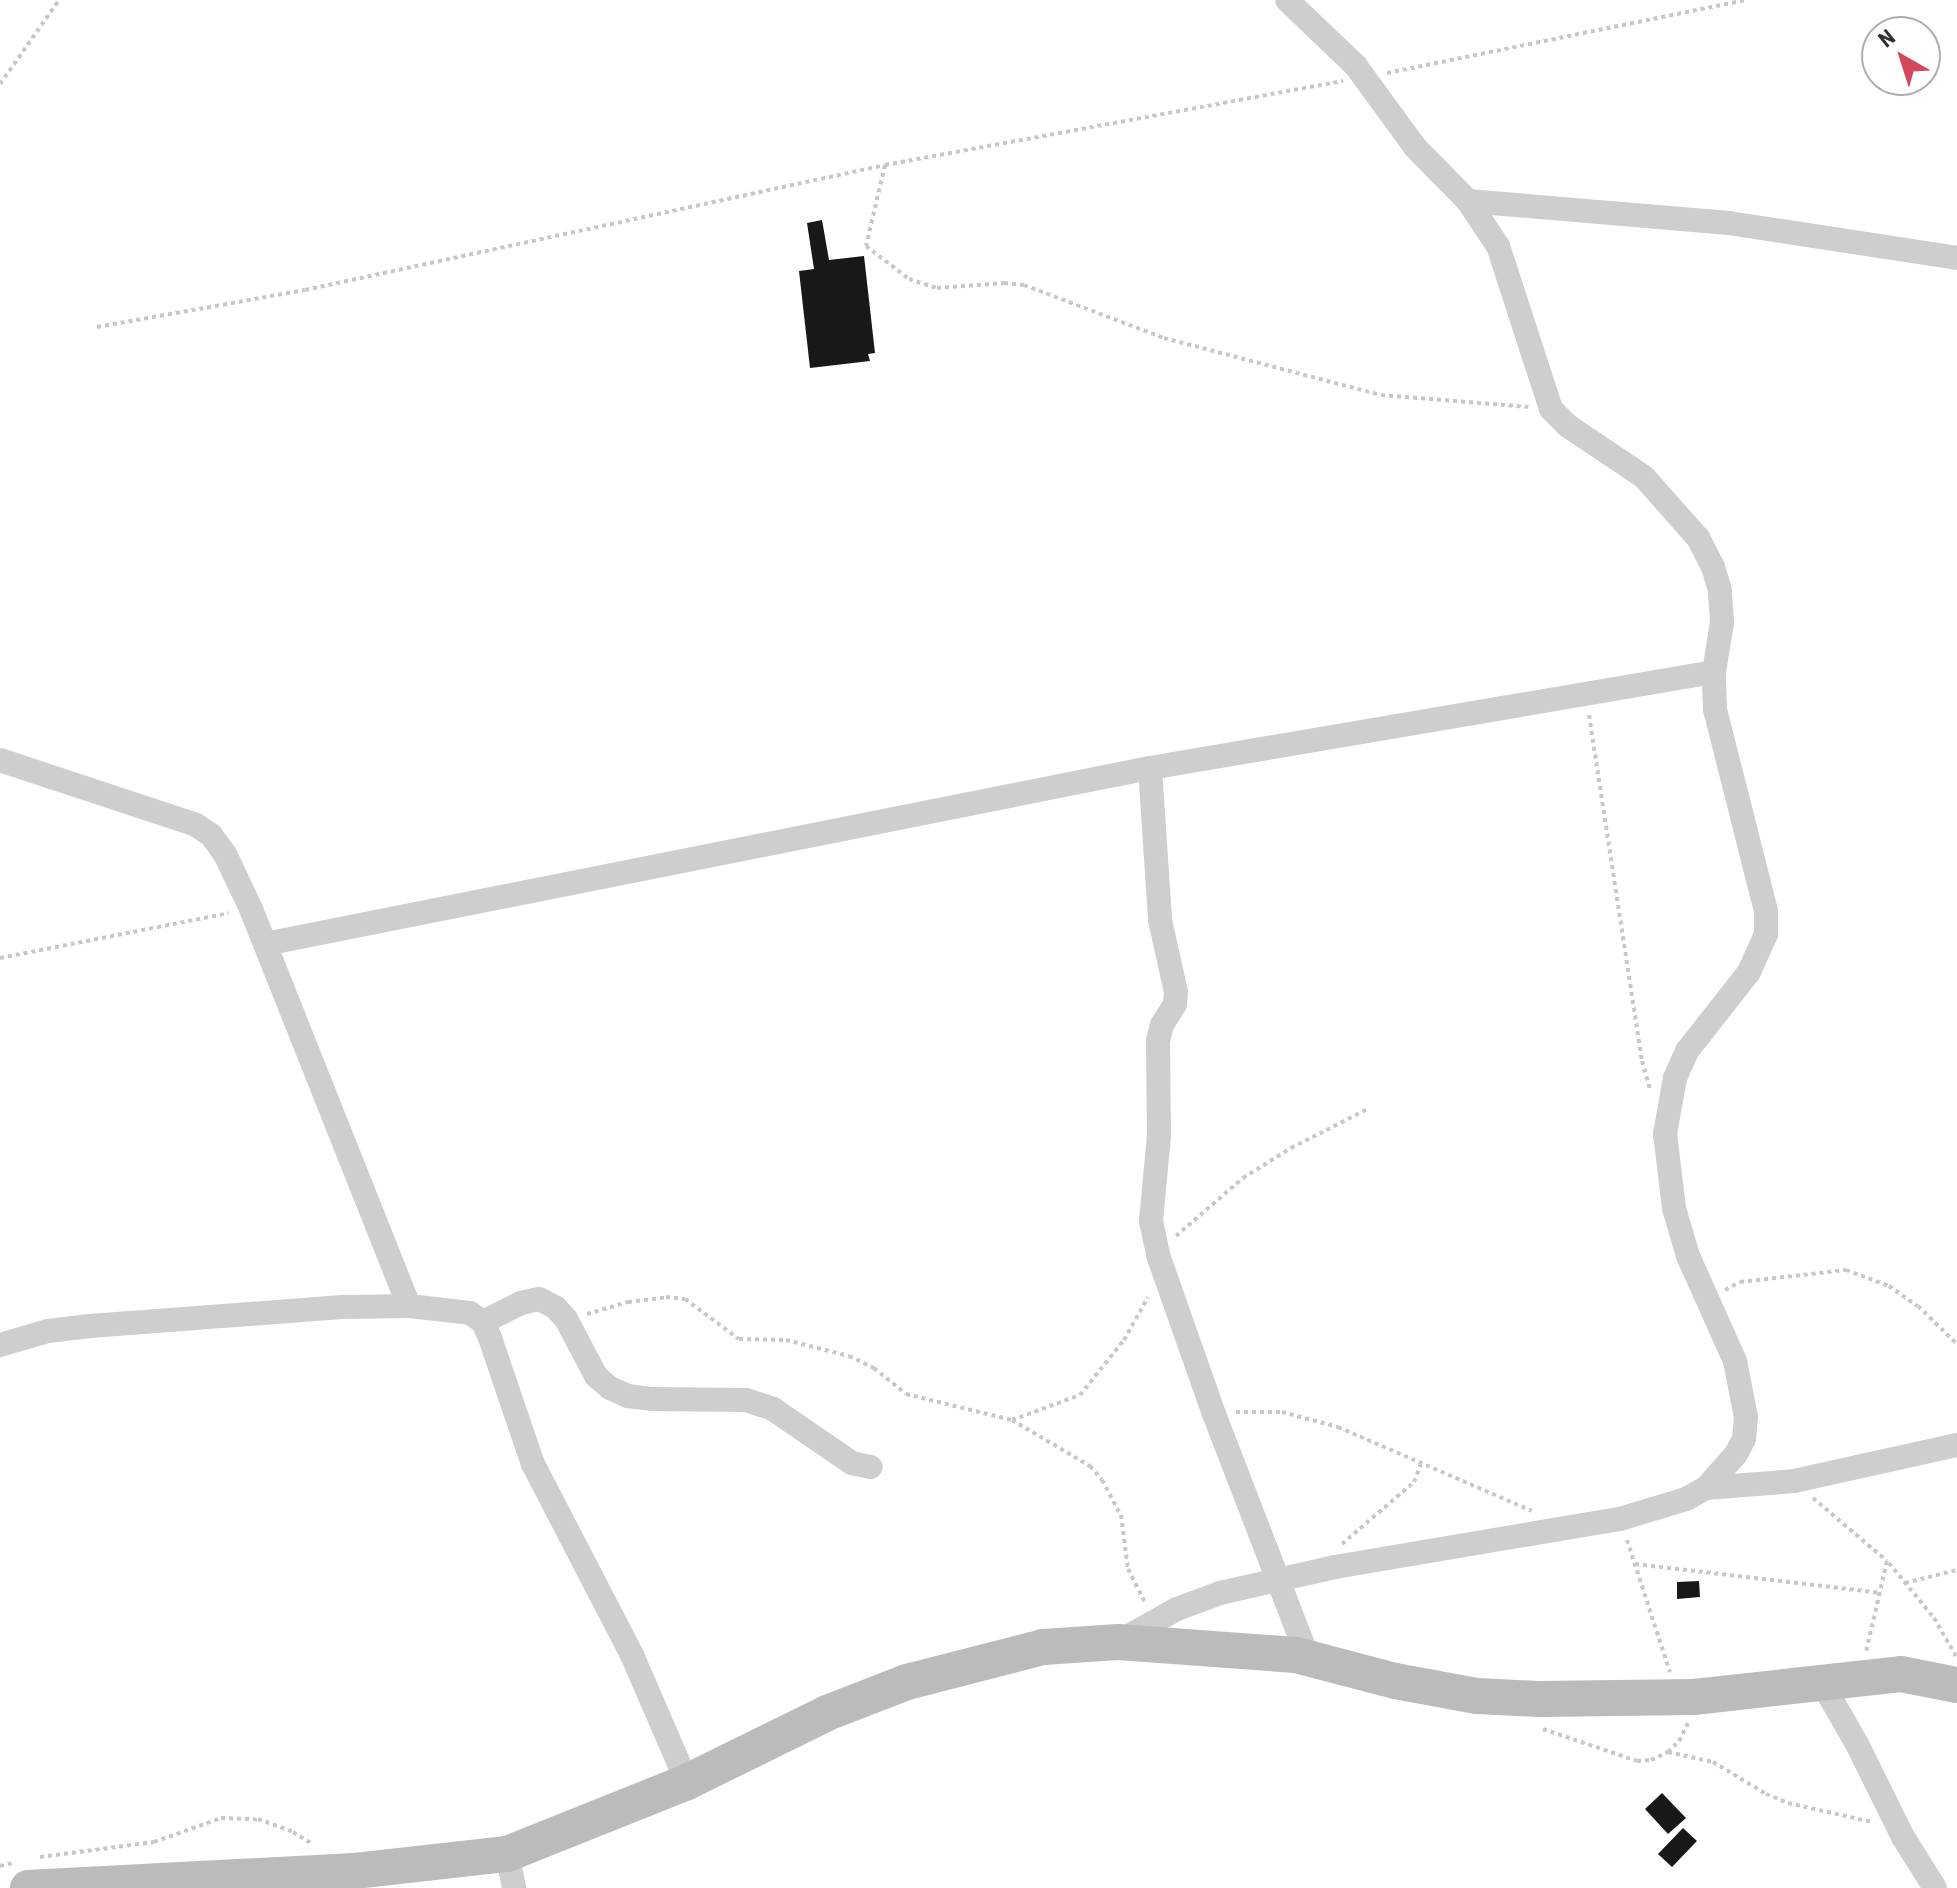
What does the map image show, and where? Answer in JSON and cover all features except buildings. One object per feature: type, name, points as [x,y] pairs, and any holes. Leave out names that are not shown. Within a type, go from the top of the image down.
[{"type":"street","points":[[1118,1642],[1158,1619],[1220,1593],[1325,1569],[1620,1519],[1686,1499],[1706,1488],[1736,1454],[1744,1439],[1745,1395],[1735,1361],[1688,1256],[1674,1208],[1665,1134],[1675,1078],[1687,1051],[1749,972],[1766,934],[1766,911],[1715,710],[1714,672],[1722,622],[1720,590],[1713,567],[1698,538],[1644,477],[1568,426],[1551,409],[1498,246],[1468,201],[1415,147],[1364,77],[1287,0]]},
{"type":"street","points":[[1468,201],[1729,223],[1957,258]]},
{"type":"street","points":[[265,944],[1150,768],[1714,672]]},
{"type":"street","points":[[0,760],[196,825],[211,835],[225,854],[251,909],[409,1306]]},
{"type":"street","points":[[1150,768],[1160,920],[1176,992],[1175,1004],[1162,1025],[1157,1051],[1159,1136],[1151,1221],[1160,1262],[1214,1414],[1308,1658]]},
{"type":"street","points":[[483,1322],[521,1303],[539,1299],[555,1307],[566,1319],[596,1376],[610,1388],[628,1396],[746,1400],[760,1404],[773,1409],[852,1463],[871,1467]]},
{"type":"street","points":[[0,1345],[48,1331],[90,1326],[345,1307],[409,1306],[470,1313],[483,1322],[502,1368],[533,1464],[632,1655],[687,1782]]},
{"type":"street","points":[[1706,1488],[1794,1481],[1957,1445]]},
{"type":"street","points":[[29,1869],[511,1871],[827,1713],[907,1682],[1043,1647],[1118,1642],[1308,1658],[1395,1681],[1477,1696],[1539,1699],[1686,1697],[1862,1678],[1918,1676],[1957,1685]]},
{"type":"street","points":[[1822,1683],[1857,1744],[1897,1827],[1935,1888]]},
{"type":"path","points":[[0,84],[59,0]]},
{"type":"path","points":[[97,327],[305,290],[885,165],[1364,77],[1745,0]]},
{"type":"path","points":[[885,165],[866,246],[909,279],[937,288],[1004,283],[1024,285],[1164,338],[1381,395],[1551,409]]},
{"type":"path","points":[[1585,693],[1642,1061],[1651,1090]]},
{"type":"path","points":[[0,958],[251,909]]},
{"type":"path","points":[[1012,1420],[1080,1395],[1124,1340],[1160,1262],[1189,1222],[1243,1178],[1291,1148],[1368,1109]]},
{"type":"path","points":[[1709,1300],[1740,1282],[1846,1270],[1889,1286],[1918,1306],[1957,1344]]},
{"type":"path","points":[[566,1319],[628,1302],[666,1297],[685,1299],[739,1339],[786,1340],[849,1356],[874,1368],[906,1394],[1012,1420],[1090,1466],[1102,1480],[1121,1515],[1128,1569],[1136,1590],[1158,1619]]},
{"type":"path","points":[[1214,1414],[1267,1411],[1297,1415],[1362,1437],[1536,1513]]},
{"type":"path","points":[[1325,1569],[1348,1537],[1414,1482],[1421,1472],[1421,1463]]},
{"type":"path","points":[[1794,1481],[1887,1561],[1934,1618],[1957,1658]]},
{"type":"path","points":[[1529,1723],[1637,1761],[1651,1760],[1668,1752],[1687,1725],[1686,1697],[1620,1519]]},
{"type":"path","points":[[1862,1678],[1887,1561]]},
{"type":"path","points":[[1635,1564],[1881,1593]]},
{"type":"path","points":[[1905,1583],[1957,1570]]},
{"type":"path","points":[[1668,1752],[1713,1762],[1766,1794],[1788,1803],[1897,1827]]},
{"type":"path","points":[[0,1866],[29,1869],[154,1842],[221,1818],[258,1819],[293,1832],[316,1847]]}]
